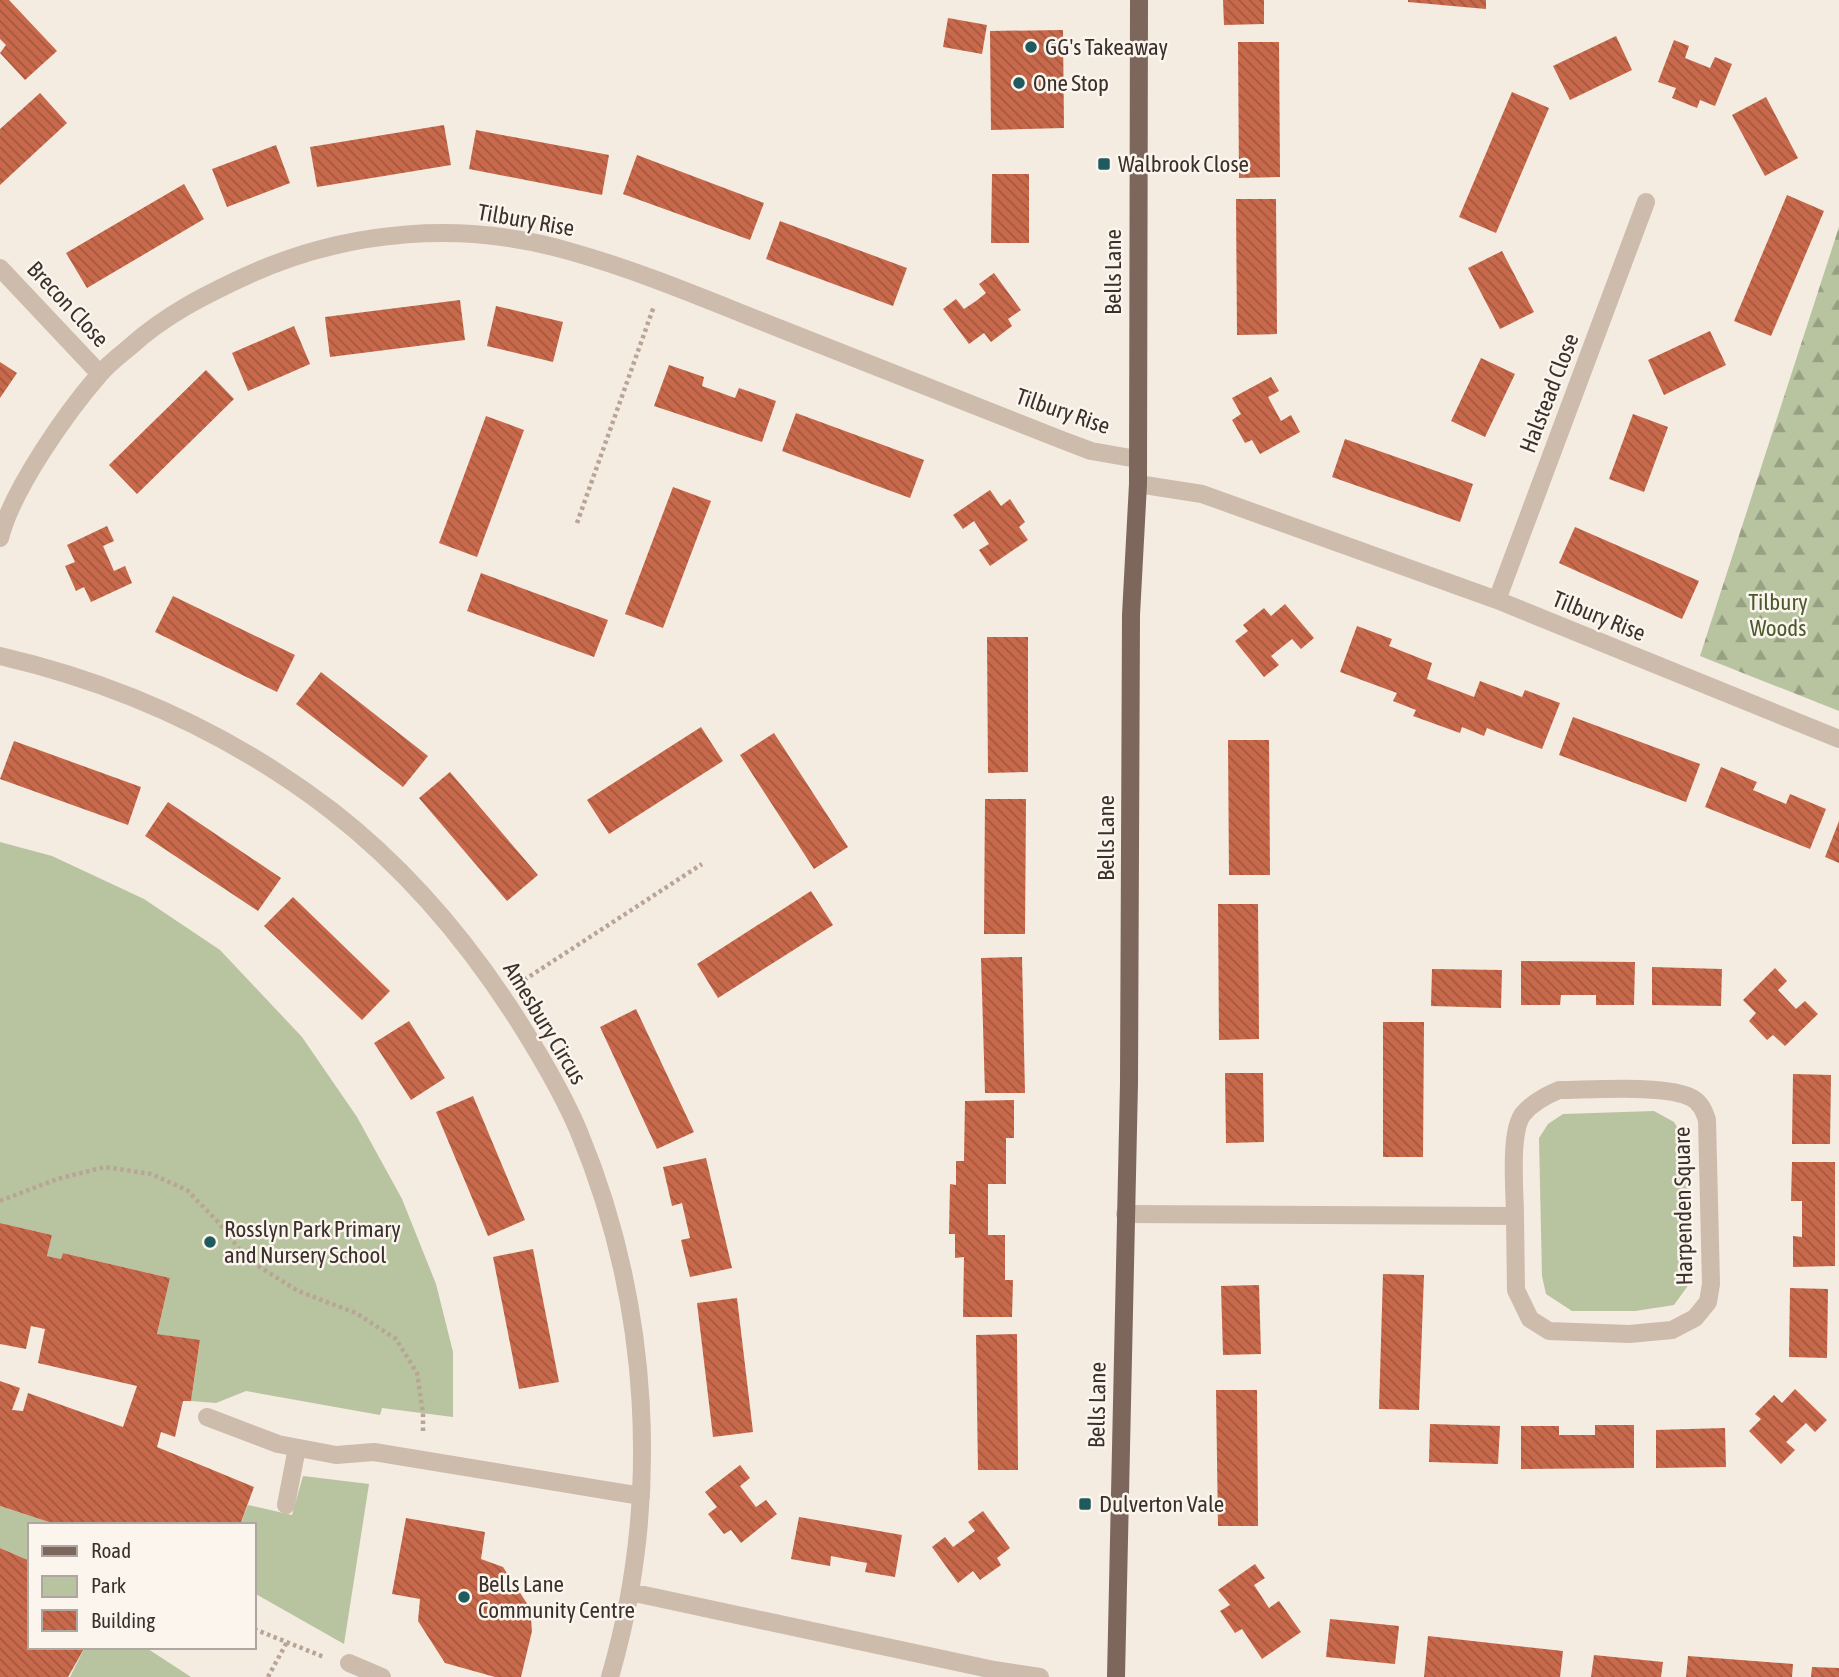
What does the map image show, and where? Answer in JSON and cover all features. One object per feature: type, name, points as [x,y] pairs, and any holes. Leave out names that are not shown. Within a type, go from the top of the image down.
[{"type":"main road","name":"Bells Lane","points":[[1116,1677],[1129,1069],[1131,615],[1138,484],[1139,0]]},
{"type":"street","name":"Halstead Close","points":[[1497,600],[1646,202]]},
{"type":"street","name":"Tilbury Rise","points":[[0,538],[21,490],[44,449],[100,374],[146,332],[208,293],[267,266],[318,249],[397,234],[453,232],[519,240],[570,251],[662,282],[1091,451],[1137,458]]},
{"type":"street","name":"Brecon Close","points":[[0,268],[100,374]]},
{"type":"street","name":"Tilbury Rise","points":[[1138,484],[1202,494],[1497,600],[1839,739]]},
{"type":"street","name":"Amesbury Circus","points":[[0,656],[116,690],[192,723],[265,764],[333,812],[396,866],[452,928],[503,994],[547,1068],[579,1130],[616,1246],[636,1345],[642,1420],[641,1496],[630,1592],[610,1677]]},
{"type":"street","name":"Harpenden Square","points":[[1559,1090],[1672,1090],[1692,1098],[1702,1106],[1707,1120],[1711,1284],[1709,1302],[1695,1318],[1672,1330],[1629,1334],[1549,1331],[1530,1319],[1516,1290],[1515,1216],[1516,1133],[1522,1115],[1545,1096],[1559,1090]]},
{"type":"street","points":[[1125,1214],[1515,1216]]},
{"type":"street","points":[[206,1416],[278,1444],[297,1448],[336,1455],[374,1452],[641,1496]]},
{"type":"street","points":[[285,1505],[297,1448]]},
{"type":"street","points":[[630,1592],[981,1668],[1040,1677]]},
{"type":"street","points":[[349,1663],[382,1677]]},
{"type":"path","points":[[577,523],[662,282]]},
{"type":"path","points":[[503,994],[702,864]]},
{"type":"path","points":[[0,1201],[57,1179],[105,1167],[151,1174],[187,1190],[218,1222],[247,1259],[298,1291],[356,1313],[396,1339],[417,1373],[423,1413],[423,1460]]},
{"type":"path","points":[[256,1630],[335,1662],[349,1663]]},
{"type":"path","points":[[268,1677],[287,1642]]},
{"type":"green space","name":"Tilbury Woods","points":[[1839,227],[1839,711],[1700,656]]},
{"type":"green space","name":"Rosslyn Park Primary and Nursery School","points":[[0,842],[52,856],[144,899],[220,950],[302,1037],[357,1117],[402,1199],[436,1284],[453,1352],[453,1417],[382,1408],[380,1415],[246,1391],[216,1403],[191,1401],[200,1341],[157,1334],[170,1278],[63,1253],[61,1259],[47,1256],[52,1235],[0,1223]]},
{"type":"green space","points":[[1654,1111],[1674,1122],[1689,1148],[1692,1280],[1674,1305],[1635,1311],[1572,1311],[1546,1294],[1542,1276],[1539,1138],[1548,1124],[1563,1114]]},
{"type":"green space","points":[[303,1476],[369,1484],[344,1644],[256,1594],[256,1523],[241,1523],[248,1505],[292,1515]]},
{"type":"green space","points":[[0,1506],[52,1523],[28,1523],[28,1560],[0,1548]]},
{"type":"green space","points":[[84,1649],[148,1649],[191,1677],[70,1677]]},
{"type":"building","points":[[0,0],[9,0],[57,51],[25,80],[0,53],[6,45],[0,39]]},
{"type":"building","points":[[1223,0],[1264,0],[1264,24],[1224,25]]},
{"type":"building","points":[[1486,0],[1486,9],[1408,2]]},
{"type":"building","points":[[948,18],[987,25],[982,54],[943,47]]},
{"type":"building","points":[[1063,30],[1064,128],[991,130],[990,31]]},
{"type":"building","points":[[1616,36],[1632,70],[1570,100],[1553,66]]},
{"type":"building","points":[[1674,40],[1689,46],[1685,58],[1710,68],[1715,57],[1732,64],[1715,106],[1700,100],[1697,108],[1672,98],[1676,88],[1658,82]]},
{"type":"building","points":[[1238,42],[1279,42],[1280,177],[1239,178]]},
{"type":"building","points":[[1512,92],[1549,108],[1496,233],[1459,217]]},
{"type":"building","points":[[40,93],[67,123],[0,185],[0,129]]},
{"type":"building","points":[[1766,97],[1798,158],[1765,176],[1732,115]]},
{"type":"building","points":[[444,125],[451,165],[317,187],[310,147]]},
{"type":"building","points":[[476,130],[609,155],[602,195],[469,169]]},
{"type":"building","points":[[276,145],[290,183],[227,207],[212,169]]},
{"type":"building","points":[[637,155],[764,203],[750,240],[623,194]]},
{"type":"building","points":[[992,174],[1029,174],[1029,243],[991,243]]},
{"type":"building","points":[[184,184],[204,219],[87,288],[66,253]]},
{"type":"building","points":[[1787,195],[1824,211],[1771,336],[1734,321]]},
{"type":"building","points":[[1236,199],[1276,199],[1277,334],[1237,335]]},
{"type":"building","points":[[780,221],[907,268],[893,306],[766,259]]},
{"type":"building","points":[[1502,251],[1534,312],[1500,329],[1468,268]]},
{"type":"building","points":[[994,273],[1021,310],[1008,319],[1012,326],[991,342],[984,333],[969,344],[943,309],[956,299],[964,309],[976,301],[986,293],[979,284]]},
{"type":"building","points":[[460,300],[465,340],[330,357],[325,317]]},
{"type":"building","points":[[496,306],[563,322],[553,362],[487,346]]},
{"type":"building","points":[[294,326],[310,364],[248,391],[232,353]]},
{"type":"building","points":[[1710,331],[1726,365],[1664,395],[1648,360]]},
{"type":"building","points":[[1481,358],[1515,374],[1485,437],[1451,421]]},
{"type":"building","points":[[0,362],[17,373],[0,398]]},
{"type":"building","points":[[669,365],[704,377],[702,386],[735,398],[739,388],[776,401],[762,442],[654,406]]},
{"type":"building","points":[[206,370],[234,399],[137,494],[109,465]]},
{"type":"building","points":[[1271,377],[1279,391],[1268,397],[1281,421],[1291,415],[1300,432],[1260,454],[1252,440],[1245,443],[1232,420],[1241,414],[1232,398]]},
{"type":"building","points":[[796,413],[924,460],[910,498],[782,451]]},
{"type":"building","points":[[1633,414],[1668,427],[1644,492],[1609,479]]},
{"type":"building","points":[[486,416],[524,430],[477,557],[439,543]]},
{"type":"building","points":[[1345,439],[1473,484],[1460,522],[1332,477]]},
{"type":"building","points":[[673,487],[711,501],[663,628],[625,614]]},
{"type":"building","points":[[990,490],[1001,506],[1010,499],[1025,522],[1019,527],[1028,540],[990,566],[979,550],[989,544],[974,521],[963,529],[953,515]]},
{"type":"building","points":[[107,526],[114,541],[103,546],[114,571],[125,566],[132,583],[91,602],[84,587],[76,591],[65,566],[75,562],[67,545]]},
{"type":"building","points":[[1575,527],[1699,581],[1682,619],[1559,563]]},
{"type":"building","points":[[481,573],[608,620],[594,657],[467,611]]},
{"type":"building","points":[[173,596],[295,655],[277,692],[155,632]]},
{"type":"building","points":[[1285,604],[1314,638],[1301,649],[1292,639],[1271,656],[1279,665],[1264,677],[1235,641],[1248,631],[1243,625],[1264,608],[1271,616]]},
{"type":"building","points":[[1357,626],[1392,639],[1389,646],[1432,663],[1427,679],[1474,697],[1480,681],[1522,697],[1525,690],[1560,703],[1542,749],[1487,728],[1484,736],[1462,727],[1460,733],[1413,716],[1416,710],[1393,701],[1397,693],[1340,672]]},
{"type":"building","points":[[987,637],[1028,637],[1028,772],[988,773]]},
{"type":"building","points":[[321,672],[428,756],[403,787],[296,704]]},
{"type":"building","points":[[1573,717],[1700,764],[1686,802],[1559,755]]},
{"type":"building","points":[[701,727],[723,761],[609,834],[587,800]]},
{"type":"building","points":[[774,733],[848,847],[814,869],[740,755]]},
{"type":"building","points":[[1228,740],[1269,740],[1270,875],[1229,875]]},
{"type":"building","points":[[14,741],[141,787],[128,825],[0,779]]},
{"type":"building","points":[[1721,767],[1757,782],[1753,790],[1786,804],[1790,794],[1826,809],[1810,849],[1705,807]]},
{"type":"building","points":[[450,772],[538,875],[507,901],[419,798]]},
{"type":"building","points":[[985,799],[1026,799],[1025,934],[984,934]]},
{"type":"building","points":[[168,802],[281,878],[258,911],[145,836]]},
{"type":"building","points":[[1839,821],[1839,863],[1825,857]]},
{"type":"building","points":[[811,891],[833,925],[718,998],[697,964]]},
{"type":"building","points":[[293,897],[390,991],[362,1020],[264,926]]},
{"type":"building","points":[[1218,904],[1258,904],[1259,1039],[1219,1040]]},
{"type":"building","points":[[1022,957],[1025,1093],[985,1093],[981,958]]},
{"type":"building","points":[[1521,961],[1635,962],[1634,1005],[1596,1005],[1596,995],[1561,995],[1560,1005],[1521,1005]]},
{"type":"building","points":[[1652,967],[1722,969],[1721,1006],[1652,1005]]},
{"type":"building","points":[[1775,968],[1787,981],[1778,990],[1796,1009],[1805,1001],[1818,1014],[1785,1046],[1773,1035],[1767,1040],[1749,1021],[1756,1013],[1743,1000]]},
{"type":"building","points":[[1432,969],[1502,970],[1501,1008],[1431,1006]]},
{"type":"building","points":[[636,1009],[694,1132],[657,1149],[600,1027]]},
{"type":"building","points":[[409,1021],[445,1078],[411,1100],[374,1043]]},
{"type":"building","points":[[1383,1022],[1424,1022],[1423,1157],[1383,1157]]},
{"type":"building","points":[[1225,1073],[1263,1073],[1264,1142],[1226,1143]]},
{"type":"building","points":[[1793,1074],[1831,1075],[1830,1144],[1792,1144]]},
{"type":"building","points":[[473,1096],[525,1220],[488,1236],[436,1112]]},
{"type":"building","points":[[1014,1100],[1014,1138],[1006,1138],[1006,1184],[988,1184],[988,1235],[1005,1235],[1005,1280],[1013,1280],[1012,1317],[963,1317],[964,1257],[955,1258],[955,1234],[949,1234],[950,1184],[956,1185],[956,1161],[964,1161],[965,1101]]},
{"type":"building","points":[[706,1158],[732,1268],[690,1277],[681,1240],[690,1238],[682,1203],[672,1206],[663,1167]]},
{"type":"building","points":[[1792,1162],[1835,1162],[1835,1266],[1793,1267],[1793,1236],[1802,1237],[1802,1201],[1791,1201]]},
{"type":"building","points":[[0,1223],[52,1235],[47,1256],[61,1259],[63,1253],[170,1278],[157,1334],[200,1340],[191,1401],[183,1401],[175,1437],[161,1432],[157,1447],[254,1487],[241,1523],[52,1523],[0,1506],[0,1381],[20,1388],[12,1410],[23,1411],[28,1393],[123,1427],[137,1386],[38,1363],[45,1329],[31,1326],[26,1349],[0,1344]]},
{"type":"building","points":[[533,1249],[559,1382],[519,1389],[493,1257]]},
{"type":"building","points":[[1383,1274],[1424,1275],[1419,1410],[1379,1409]]},
{"type":"building","points":[[1259,1285],[1261,1354],[1223,1355],[1221,1286]]},
{"type":"building","points":[[1790,1288],[1828,1289],[1827,1358],[1789,1357]]},
{"type":"building","points":[[737,1298],[753,1432],[713,1437],[697,1303]]},
{"type":"building","points":[[1017,1334],[1018,1470],[978,1470],[976,1335]]},
{"type":"building","points":[[1795,1389],[1827,1420],[1815,1432],[1806,1423],[1786,1442],[1795,1450],[1781,1464],[1749,1431],[1761,1419],[1755,1414],[1774,1395],[1782,1403]]},
{"type":"building","points":[[1216,1390],[1257,1390],[1258,1526],[1218,1526]]},
{"type":"building","points":[[1430,1424],[1500,1426],[1498,1464],[1429,1462]]},
{"type":"building","points":[[1595,1425],[1634,1425],[1634,1468],[1521,1469],[1521,1426],[1559,1426],[1559,1435],[1595,1435]]},
{"type":"building","points":[[1725,1428],[1726,1467],[1656,1468],[1656,1430]]},
{"type":"building","points":[[740,1465],[750,1478],[740,1486],[756,1507],[766,1500],[777,1514],[741,1543],[731,1530],[724,1534],[708,1514],[717,1507],[705,1492]]},
{"type":"building","points":[[983,1511],[1010,1548],[997,1558],[1001,1565],[980,1580],[973,1571],[958,1583],[932,1547],[945,1537],[953,1547],[975,1531],[968,1522]]},
{"type":"building","points":[[799,1517],[902,1535],[895,1577],[865,1572],[867,1563],[831,1556],[830,1566],[791,1559]]},
{"type":"building","name":"Bells Lane Community Centre","points":[[406,1518],[485,1532],[481,1559],[503,1567],[530,1608],[532,1631],[521,1677],[495,1677],[445,1663],[418,1621],[420,1599],[392,1594]]},
{"type":"building","points":[[0,1548],[28,1560],[28,1649],[84,1649],[68,1677],[0,1677]]},
{"type":"building","points":[[1255,1564],[1265,1578],[1254,1585],[1269,1608],[1279,1601],[1301,1632],[1262,1659],[1242,1629],[1235,1633],[1220,1611],[1230,1605],[1218,1590]]},
{"type":"building","points":[[1330,1619],[1399,1626],[1395,1664],[1326,1657]]},
{"type":"building","points":[[1428,1636],[1563,1651],[1560,1677],[1424,1677]]},
{"type":"building","points":[[1594,1655],[1663,1662],[1661,1677],[1591,1677]]},
{"type":"building","points":[[1688,1656],[1793,1664],[1792,1677],[1686,1677]]},
{"type":"building","points":[[1812,1667],[1839,1668],[1839,1677],[1811,1677]]},
{"type":"place","name":"GG's Takeaway","points":[[1031,47]]},
{"type":"place","name":"One Stop","points":[[1019,83]]},
{"type":"place","name":"Walbrook Close","points":[[1104,164]]},
{"type":"place","name":"Rosslyn Park Primary and Nursery School","points":[[210,1242]]},
{"type":"place","name":"Dulverton Vale","points":[[1085,1504]]},
{"type":"place","name":"Bells Lane Community Centre","points":[[464,1597]]}]
